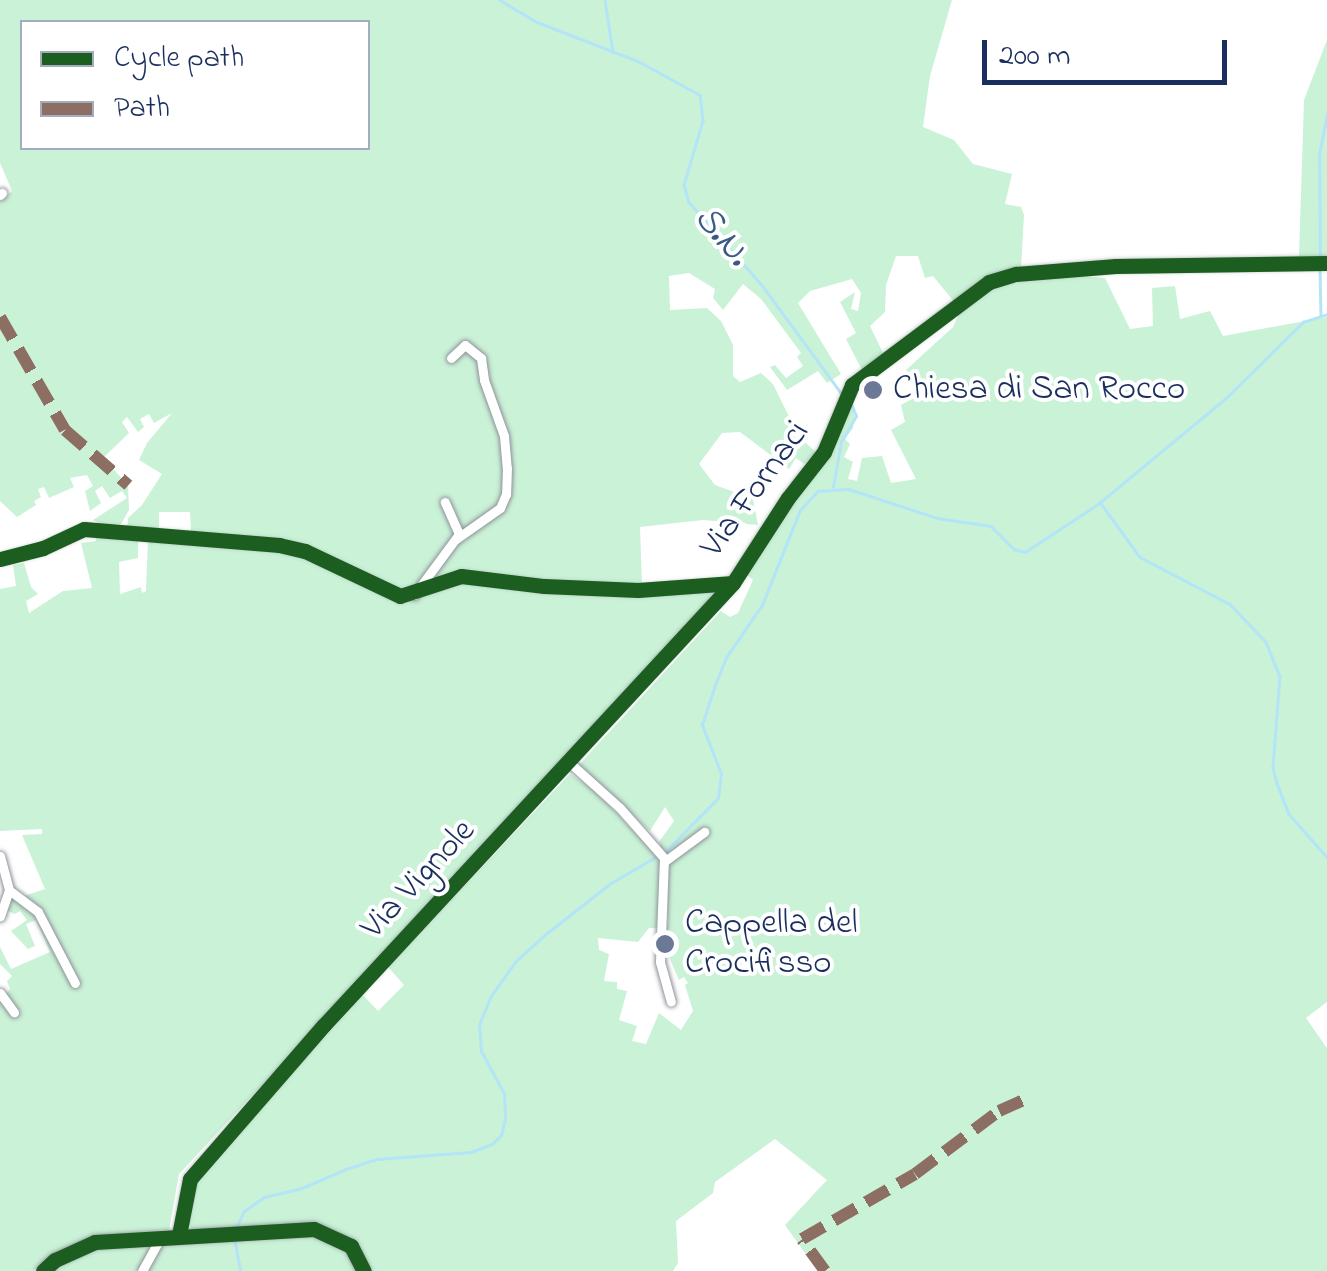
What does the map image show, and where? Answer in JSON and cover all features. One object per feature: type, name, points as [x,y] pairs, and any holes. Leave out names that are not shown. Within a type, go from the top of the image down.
[{"type":"main road","points":[[44,1271],[55,1260],[95,1242],[324,1231],[351,1246],[364,1271]]},
{"type":"street","name":"Via Fornaci","points":[[414,595],[461,576],[544,586],[638,590],[733,584],[788,498],[824,452],[852,385],[989,282],[1016,274],[1116,266],[1326,262]]},
{"type":"street","points":[[0,559],[42,548],[84,529],[278,545],[305,552],[387,594],[414,595],[456,539],[500,508],[506,494],[504,436],[484,380],[481,358],[465,345],[451,358]]},
{"type":"street","points":[[446,502],[457,522],[456,539]]},
{"type":"street","name":"Via Vignole","points":[[179,1236],[190,1180],[324,1025],[733,584]]},
{"type":"street","points":[[570,763],[658,847],[665,859],[660,962],[671,1002]]},
{"type":"street","points":[[665,859],[704,832]]},
{"type":"street","points":[[0,856],[9,890],[0,916]]},
{"type":"street","points":[[9,890],[38,912],[75,983]]},
{"type":"street","points":[[0,993],[14,1012]]},
{"type":"street","points":[[142,1271],[161,1237]]},
{"type":"green space","points":[[0,0],[952,0],[930,76],[923,127],[954,140],[973,164],[1012,174],[1005,204],[1021,207],[1024,215],[1021,268],[994,276],[955,303],[933,276],[925,278],[918,256],[896,256],[886,285],[885,312],[870,326],[885,357],[862,370],[846,339],[856,333],[840,302],[855,292],[851,309],[858,311],[861,293],[852,279],[810,291],[798,303],[841,374],[827,383],[818,371],[787,390],[770,367],[775,365],[786,378],[803,366],[797,357],[801,353],[761,299],[743,284],[723,310],[713,298],[715,289],[689,273],[669,276],[670,310],[707,308],[721,321],[733,345],[733,376],[740,382],[761,373],[773,384],[799,437],[816,452],[804,464],[796,458],[789,469],[740,432],[722,433],[699,464],[715,485],[753,499],[758,525],[703,520],[640,527],[642,585],[520,581],[460,573],[431,585],[399,591],[295,542],[191,531],[190,512],[159,512],[159,532],[127,531],[128,518],[142,505],[162,474],[139,460],[147,443],[172,413],[154,423],[149,414],[140,419],[144,427],[138,432],[127,417],[122,422],[129,433],[103,458],[128,485],[129,510],[121,524],[102,525],[93,520],[127,498],[122,491],[110,498],[102,486],[95,491],[101,503],[90,511],[85,491],[93,486],[87,475],[70,478],[74,487],[49,498],[44,487],[38,489],[41,497],[34,501],[36,505],[17,517],[0,501],[0,200],[12,191],[0,163]]},
{"type":"green space","points":[[1327,40],[1327,257],[1299,256],[1304,100]]},
{"type":"green space","points":[[1069,275],[1105,278],[1130,329],[1153,326],[1152,288],[1175,286],[1180,319],[1210,311],[1223,336],[1327,317],[1327,1002],[1306,1018],[1327,1048],[1327,1271],[818,1271],[785,1225],[827,1180],[775,1139],[715,1182],[713,1193],[676,1221],[678,1263],[673,1271],[369,1271],[357,1247],[325,1228],[196,1235],[187,1222],[194,1181],[363,995],[378,1011],[404,985],[388,967],[570,774],[597,792],[661,861],[660,928],[649,928],[638,942],[598,938],[599,950],[609,954],[604,981],[617,982],[617,989],[627,991],[619,1020],[637,1026],[632,1041],[646,1044],[659,1013],[681,1030],[693,1011],[685,985],[688,983],[684,977],[679,980],[669,957],[661,956],[668,923],[668,867],[659,842],[674,821],[665,807],[650,831],[579,765],[721,611],[730,617],[738,613],[753,580],[747,575],[791,501],[835,444],[851,403],[855,409],[853,428],[845,439],[850,444],[844,457],[853,462],[848,479],[857,481],[862,458],[882,456],[891,483],[916,479],[891,430],[905,422],[901,405],[921,394],[913,379],[906,378],[906,370],[953,327],[961,309],[991,286]]},
{"type":"green space","points":[[95,532],[138,540],[138,558],[119,562],[120,594],[141,587],[142,593],[146,591],[148,539],[289,551],[402,603],[463,579],[539,592],[605,596],[722,591],[179,1174],[169,1230],[95,1236],[52,1255],[33,1271],[0,1271],[0,1002],[10,989],[7,981],[12,976],[0,964],[0,947],[11,969],[50,952],[36,920],[26,924],[35,946],[28,949],[11,931],[27,920],[20,911],[8,911],[11,894],[41,912],[24,896],[45,889],[22,835],[42,834],[42,829],[0,831],[0,589],[16,586],[13,565],[24,563],[31,587],[38,594],[26,601],[29,613],[63,591],[92,588],[81,543],[96,541]]},
{"type":"green space","points":[[311,1236],[338,1242],[360,1271],[46,1271],[96,1248]]},
{"type":"waterway","name":"S.N.","points":[[500,0],[537,22],[638,61],[700,95],[703,121],[684,185],[689,202],[762,285],[844,397]]},
{"type":"waterway","points":[[605,0],[613,52]]},
{"type":"waterway","points":[[1320,261],[1319,155],[1327,114]]},
{"type":"waterway","points":[[1320,269],[1321,315]]},
{"type":"waterway","points":[[666,851],[718,798],[721,774],[702,725],[715,685],[727,656],[762,605],[800,510],[818,491],[849,489],[937,518],[991,526],[1014,549],[1025,552],[1098,504],[1225,399],[1303,322],[1327,314]]},
{"type":"waterway","name":"S.N.","points":[[833,487],[841,442],[856,416],[850,402]]},
{"type":"waterway","name":"S.N.","points":[[1100,502],[1140,557],[1230,604],[1266,642],[1280,676],[1273,768],[1277,783],[1289,814],[1327,857]]},
{"type":"waterway","points":[[236,1228],[244,1211],[264,1197],[300,1189],[346,1169],[377,1159],[471,1152],[492,1144],[501,1135],[505,1119],[504,1094],[481,1051],[479,1025],[491,996],[516,961],[547,933],[611,883],[659,855]]},
{"type":"waterway","points":[[235,1241],[241,1271]]},
{"type":"marked path","points":[[0,317],[65,430],[128,485]]},
{"type":"marked path","points":[[825,1271],[802,1239],[915,1174],[999,1111],[1032,1096]]},
{"type":"cycle path","points":[[179,1235],[190,1179],[324,1025],[733,583],[788,498],[824,452],[852,385],[989,282],[1016,274],[1116,266],[1327,263]]},
{"type":"cycle path","points":[[0,559],[43,548],[84,529],[279,545],[305,551],[400,596],[461,576],[544,586],[638,590],[733,583]]},
{"type":"cycle path","points":[[43,1271],[55,1260],[95,1242],[314,1229],[351,1246],[364,1271]]},
{"type":"place","name":"Chiesa di San Rocco","points":[[873,390]]},
{"type":"place","name":"Cappella del Crocifisso","points":[[665,944]]}]
